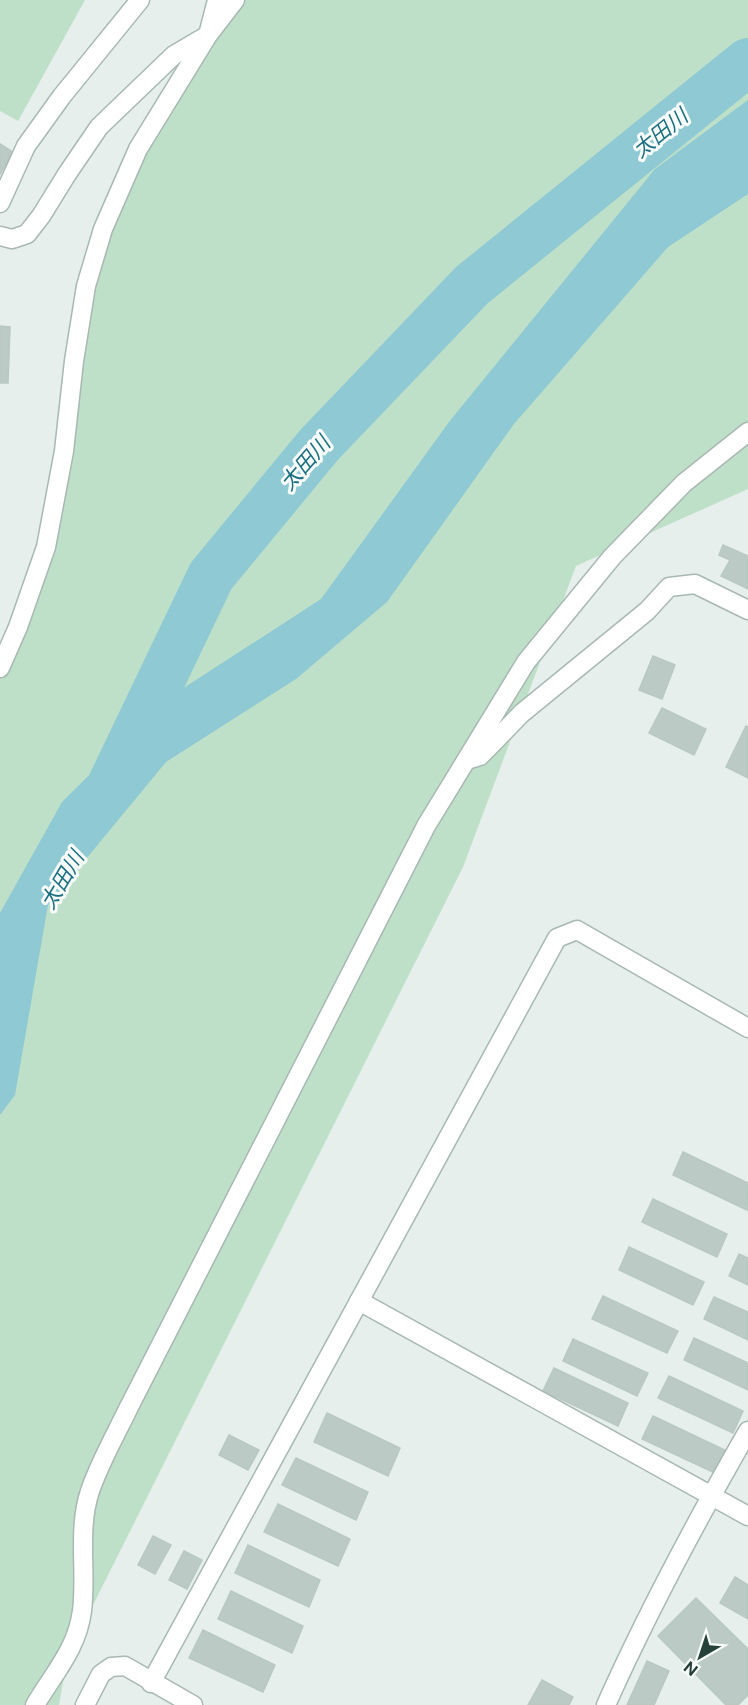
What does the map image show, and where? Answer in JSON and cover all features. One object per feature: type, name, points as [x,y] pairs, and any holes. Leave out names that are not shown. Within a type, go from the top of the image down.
[{"type":"street","points":[[0,203],[26,146],[62,96],[140,0]]},
{"type":"street","points":[[0,236],[12,238],[27,234],[99,127],[174,55],[208,35],[217,0]]},
{"type":"street","points":[[0,668],[18,627],[46,547],[64,451],[74,361],[86,286],[103,229],[138,149],[208,35],[235,0]]},
{"type":"street","points":[[35,1705],[68,1655],[82,1611],[83,1523],[90,1491],[129,1407],[426,826],[526,662],[612,557],[684,483],[748,432]]},
{"type":"street","points":[[467,760],[480,756],[522,713],[647,611],[669,588],[695,584],[748,610]]},
{"type":"street","points":[[151,1683],[557,938],[577,930],[748,1028]]},
{"type":"street","points":[[359,1301],[748,1516]]},
{"type":"street","points":[[606,1705],[629,1653],[711,1496],[748,1431]]},
{"type":"street","points":[[85,1705],[97,1679],[111,1667],[125,1666],[151,1683],[193,1705]]},
{"type":"green space","points":[[0,0],[85,0],[18,121],[0,111]]},
{"type":"green space","points":[[224,0],[748,0],[748,489],[576,566],[463,867],[68,1655],[59,1705],[0,1705],[0,650],[50,523],[103,229]]},
{"type":"water","points":[[748,100],[748,194],[668,247],[514,424],[387,602],[296,679],[166,762],[48,905],[15,1095],[0,1115],[0,913],[62,802],[165,700],[321,599],[449,422],[655,169]]},
{"type":"building","points":[[0,144],[13,152],[0,174]]},
{"type":"building","points":[[0,326],[10,327],[8,383],[0,383]]},
{"type":"building","points":[[723,545],[748,556],[748,589],[721,576],[730,560],[719,555]]},
{"type":"building","points":[[653,656],[675,665],[662,699],[639,690]]},
{"type":"building","points":[[662,708],[706,729],[694,755],[649,733]]},
{"type":"building","points":[[746,726],[748,727],[748,778],[726,767]]},
{"type":"building","points":[[683,1152],[748,1183],[747,1210],[673,1175]]},
{"type":"building","points":[[653,1199],[727,1234],[717,1257],[642,1222]]},
{"type":"building","points":[[629,1247],[704,1282],[693,1305],[619,1270]]},
{"type":"building","points":[[739,1254],[748,1258],[748,1285],[729,1276]]},
{"type":"building","points":[[603,1296],[678,1331],[667,1353],[592,1319]]},
{"type":"building","points":[[714,1297],[748,1312],[748,1340],[704,1319]]},
{"type":"building","points":[[694,1338],[748,1363],[748,1390],[684,1360]]},
{"type":"building","points":[[573,1339],[648,1373],[637,1396],[563,1361]]},
{"type":"building","points":[[554,1368],[628,1403],[618,1426],[543,1391]]},
{"type":"building","points":[[669,1376],[743,1411],[733,1433],[658,1398]]},
{"type":"building","points":[[327,1413],[400,1448],[388,1476],[314,1442]]},
{"type":"building","points":[[653,1416],[727,1451],[717,1474],[642,1439]]},
{"type":"building","points":[[229,1435],[259,1450],[248,1470],[219,1455]]},
{"type":"building","points":[[296,1458],[368,1492],[356,1520],[282,1485]]},
{"type":"building","points":[[278,1504],[350,1539],[338,1566],[264,1532]]},
{"type":"building","points":[[153,1536],[171,1545],[155,1574],[138,1565]]},
{"type":"building","points":[[248,1545],[320,1580],[309,1607],[235,1573]]},
{"type":"building","points":[[184,1551],[202,1560],[187,1589],[169,1580]]},
{"type":"building","points":[[735,1577],[748,1585],[748,1619],[720,1603]]},
{"type":"building","points":[[231,1591],[303,1626],[292,1653],[218,1619]]},
{"type":"building","points":[[696,1598],[748,1649],[748,1695],[738,1705],[726,1705],[658,1636]]},
{"type":"building","points":[[203,1630],[275,1665],[263,1692],[189,1658]]},
{"type":"building","points":[[647,1661],[669,1671],[654,1705],[627,1705]]},
{"type":"building","points":[[542,1680],[573,1697],[569,1705],[528,1705]]},
{"type":"waterway","name":"太田川","points":[[111,785],[211,576],[319,445],[472,285],[748,62]]}]
